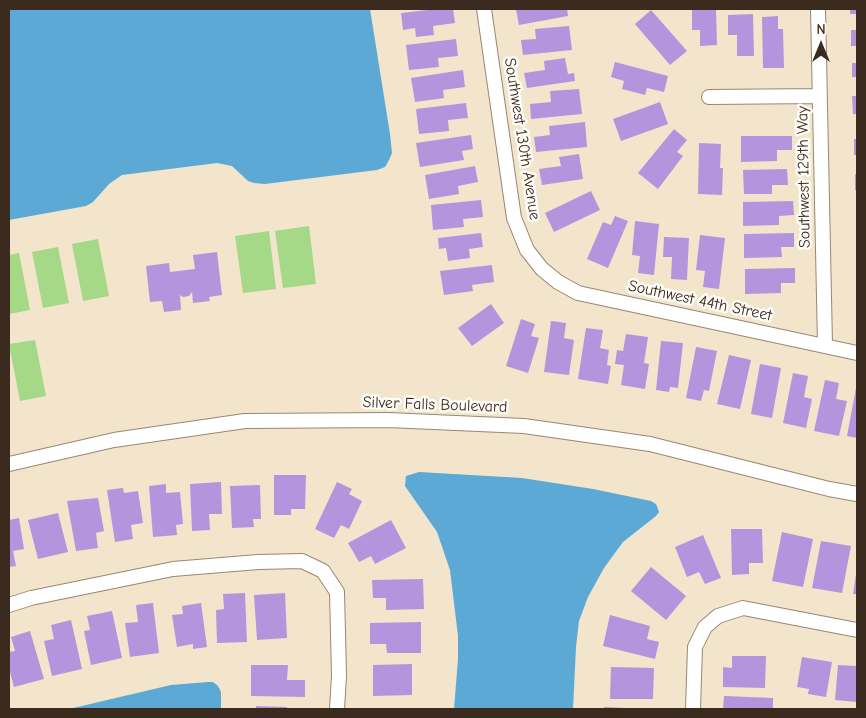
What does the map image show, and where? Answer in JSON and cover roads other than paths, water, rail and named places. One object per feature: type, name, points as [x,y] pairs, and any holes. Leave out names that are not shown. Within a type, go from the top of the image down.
[{"type":"street","name":"Southwest 130th Avenue","points":[[484,9],[514,218],[528,250],[542,269]]},
{"type":"street","name":"Southwest 129th Way","points":[[818,9],[825,346]]},
{"type":"street","points":[[709,97],[820,96]]},
{"type":"street","name":"Southwest 44th Street","points":[[542,269],[558,282],[578,294],[857,353]]},
{"type":"street","name":"Silver Falls Boulevard","points":[[9,464],[114,440],[245,421],[388,420],[524,426],[650,444],[829,489],[857,494]]},
{"type":"street","points":[[9,605],[31,598],[173,569],[302,560],[323,571],[337,592],[339,676],[337,709]]},
{"type":"street","points":[[693,709],[695,647],[705,627],[718,616],[743,608],[857,630]]},
{"type":"water","points":[[9,9],[370,9],[392,153],[385,167],[377,170],[265,184],[248,181],[232,166],[217,163],[122,175],[109,184],[93,202],[86,206],[9,220]]},
{"type":"water","points":[[419,472],[522,478],[593,489],[651,501],[656,504],[659,512],[623,542],[604,568],[588,597],[579,621],[573,709],[454,709],[458,636],[450,570],[437,532],[405,486],[406,476]]},
{"type":"water","points":[[213,682],[221,692],[221,709],[69,709],[171,685]]}]
